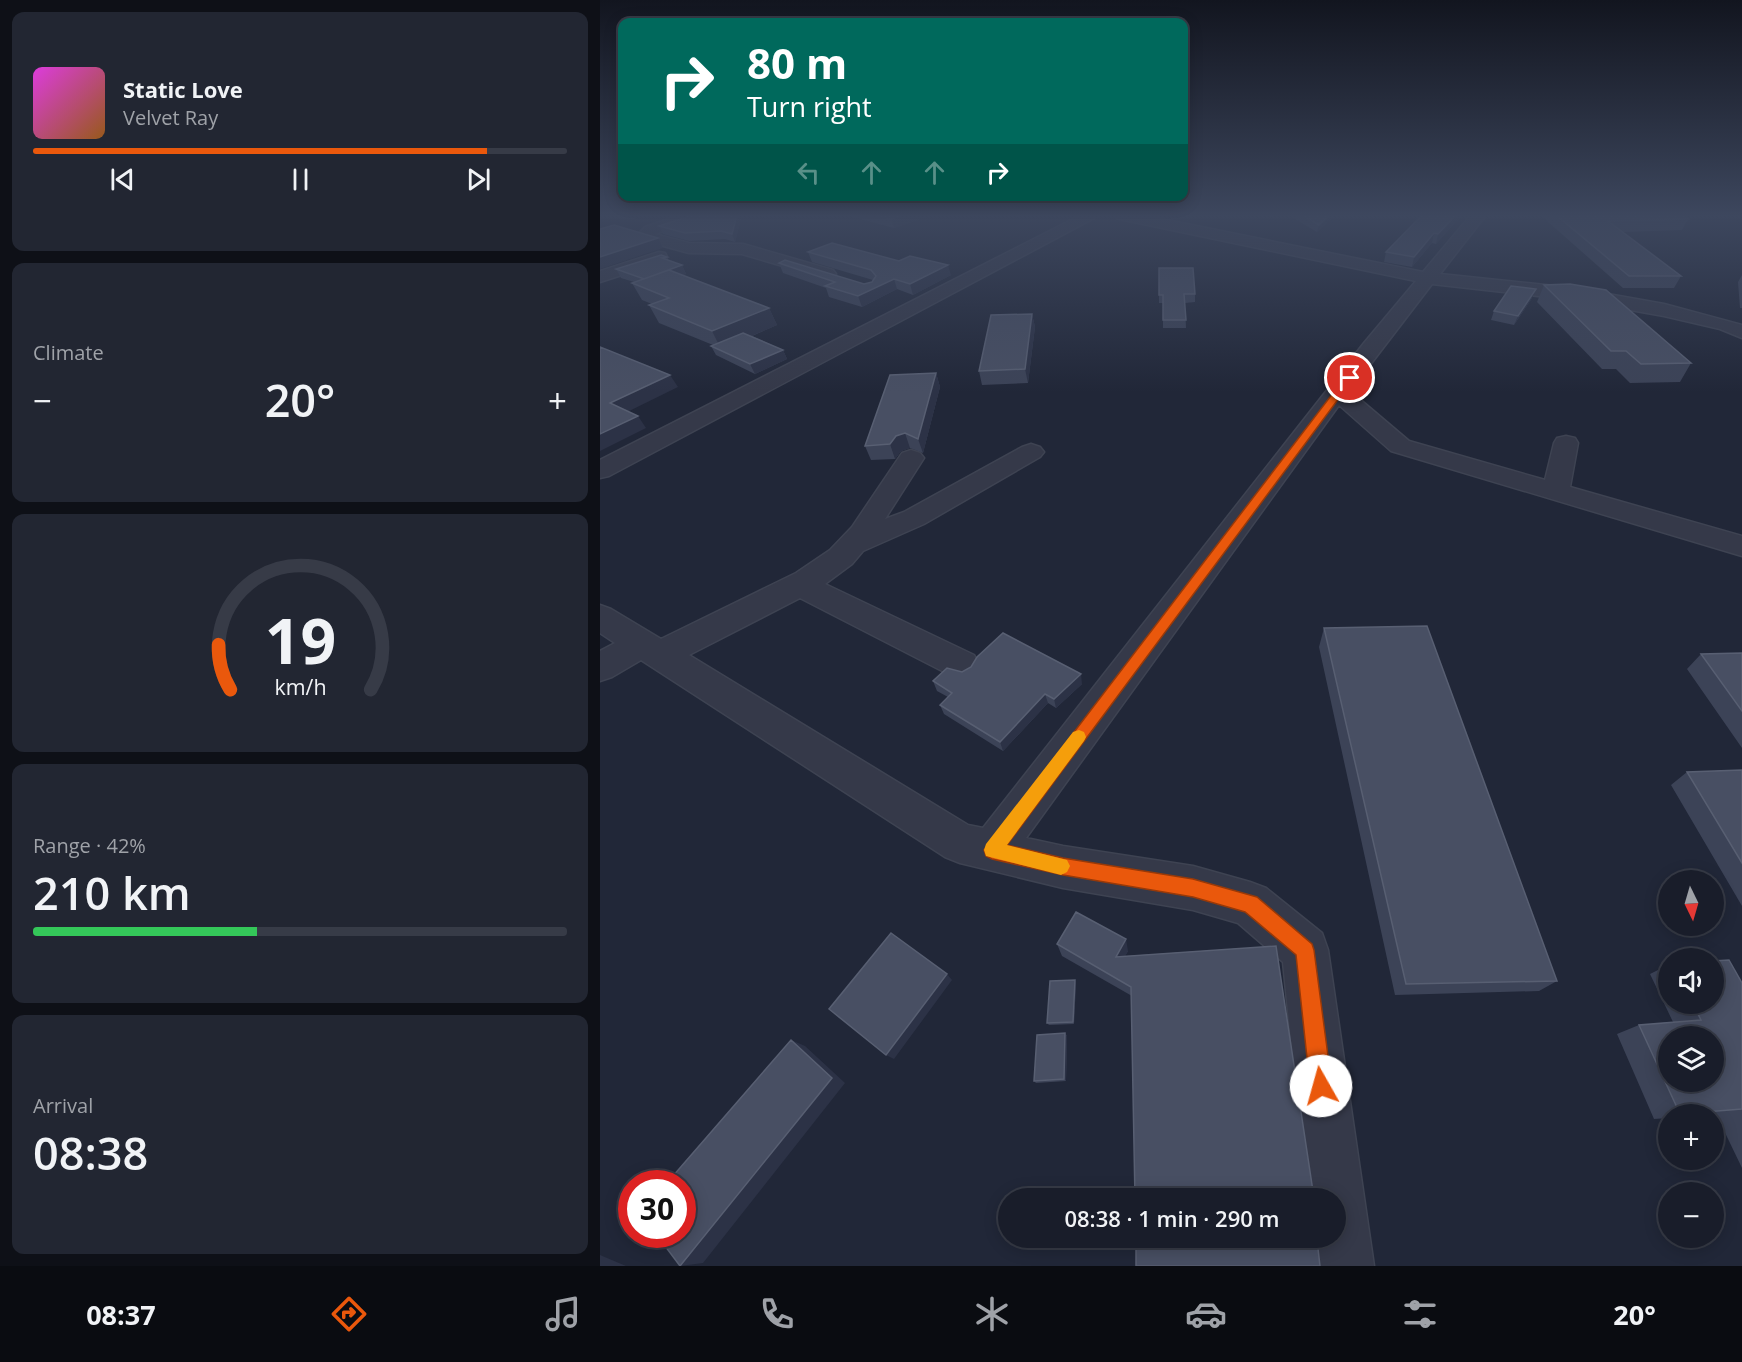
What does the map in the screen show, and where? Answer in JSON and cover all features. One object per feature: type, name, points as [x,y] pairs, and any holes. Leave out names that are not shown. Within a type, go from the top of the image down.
[{"type":"street","points":[[826,274],[846,280]]},
{"type":"street","points":[[600,470],[979,274]]},
{"type":"street","points":[[1409,274],[1574,294],[1727,325],[1742,332]]},
{"type":"street","points":[[992,850],[1339,393],[1371,347],[1431,274]]},
{"type":"street","points":[[1339,393],[1400,446],[1742,546]]},
{"type":"street","points":[[1556,492],[1566,443]]},
{"type":"street","points":[[853,544],[915,518],[1031,452]]},
{"type":"street","points":[[600,667],[652,649],[800,585],[841,557],[862,534],[911,458]]},
{"type":"street","points":[[800,585],[962,665]]},
{"type":"street","points":[[600,616],[960,843],[1063,867],[1193,888],[1250,904],[1305,950],[1344,1266]]},
{"type":"building","points":[[630,274],[657,274],[644,279]]},
{"type":"building","points":[[657,274],[680,274],[769,308],[712,331],[649,305],[669,298],[632,283]]},
{"type":"building","points":[[812,274],[831,274],[864,284],[872,282],[876,276],[874,274],[930,274],[910,284],[894,279],[858,296],[825,286],[835,282]]},
{"type":"building","points":[[1159,274],[1193,274],[1195,294],[1184,294],[1186,320],[1163,320],[1163,295],[1159,295]]},
{"type":"building","points":[[1627,274],[1678,274],[1681,276],[1629,276]]},
{"type":"building","points":[[1570,284],[1606,290],[1691,363],[1641,364],[1626,351],[1611,351],[1544,285]]},
{"type":"building","points":[[1511,286],[1536,289],[1518,316],[1494,311]]},
{"type":"building","points":[[1032,314],[1025,369],[979,371],[991,315]]},
{"type":"building","points":[[743,333],[783,350],[750,364],[711,346]]},
{"type":"building","points":[[600,347],[670,375],[610,403],[638,416],[600,434]]},
{"type":"building","points":[[936,373],[918,439],[905,433],[896,436],[890,444],[865,446],[890,375]]},
{"type":"building","points":[[1427,626],[1557,981],[1406,984],[1324,628]]},
{"type":"building","points":[[1003,633],[1081,674],[1054,699],[1045,694],[1000,742],[940,705],[952,693],[933,681],[947,668],[962,672],[971,667],[977,657]]},
{"type":"building","points":[[1742,653],[1742,711],[1701,654]]},
{"type":"building","points":[[1742,770],[1742,863],[1687,772]]},
{"type":"building","points":[[1076,912],[1126,939],[1116,957],[1276,946],[1312,1188],[1135,1188],[1131,987],[1057,944]]},
{"type":"building","points":[[891,933],[947,974],[886,1055],[829,1009]]},
{"type":"building","points":[[1724,960],[1729,960],[1742,983],[1742,1109],[1724,1110],[1724,1104],[1675,1104],[1670,1092],[1724,1092],[1724,1026],[1658,1026],[1658,1066],[1639,1025],[1701,1020],[1698,1014],[1724,1014]]},
{"type":"building","points":[[1075,980],[1073,1022],[1047,1023],[1050,981]]},
{"type":"building","points":[[1065,1033],[1064,1079],[1034,1081],[1037,1035]]},
{"type":"building","points":[[791,1040],[832,1078],[696,1246],[696,1170],[678,1170]]},
{"type":"building","points":[[666,1248],[695,1248],[680,1266]]},
{"type":"building","points":[[1136,1248],[1318,1248],[1320,1266],[1136,1266]]},
{"type":"slow traffic","points":[[1061,866],[992,850],[1079,737]]},
{"type":"route","points":[[1321,1086],[1305,950],[1250,904],[1193,888],[1063,867],[992,850],[1350,378]]}]
